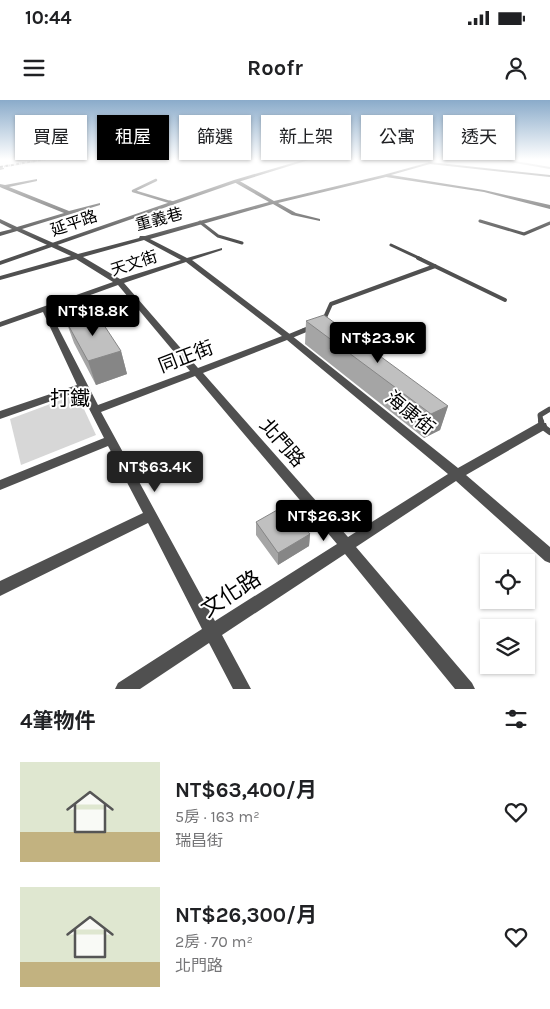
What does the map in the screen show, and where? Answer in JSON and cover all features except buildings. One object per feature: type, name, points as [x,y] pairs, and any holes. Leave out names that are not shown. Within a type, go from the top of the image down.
[{"type":"street","name":"延平路","points":[[0,262],[220,186]]},
{"type":"street","points":[[250,186],[294,214],[318,220]]},
{"type":"street","name":"重義巷","points":[[0,278],[142,237],[340,186]]},
{"type":"street","name":"重義巷","points":[[454,186],[484,191],[550,207]]},
{"type":"street","points":[[2,187],[69,213]]},
{"type":"street","points":[[0,234],[98,204]]},
{"type":"street","name":"北門路","points":[[0,221],[76,256],[119,282],[346,545],[466,689]]},
{"type":"street","name":"海康街","points":[[142,237],[187,260],[288,337],[457,474],[550,556]]},
{"type":"street","name":"天文街","points":[[0,325],[119,282],[220,249]]},
{"type":"street","points":[[45,309],[83,386],[242,689]]},
{"type":"street","name":"同正街","points":[[96,410],[288,337]]},
{"type":"street","points":[[0,415],[83,386]]},
{"type":"street","name":"文化路","points":[[124,689],[457,474],[546,429]]},
{"type":"street","points":[[0,485],[111,440]]},
{"type":"street","points":[[0,589],[151,515]]},
{"type":"lane","points":[[142,186],[133,191],[173,203]]},
{"type":"lane","points":[[480,221],[524,234],[550,224]]},
{"type":"lane","points":[[200,222],[218,236],[242,243]]},
{"type":"lane","points":[[391,245],[505,300]]},
{"type":"lane","points":[[288,337],[324,321],[331,304],[435,266]]},
{"type":"lane","points":[[546,429],[540,416],[550,409]]},
{"type":"shaded area","points":[[77,394],[96,435],[21,465],[10,419]]},
{"type":"district","name":"打鐵","points":[[70,398]]}]
